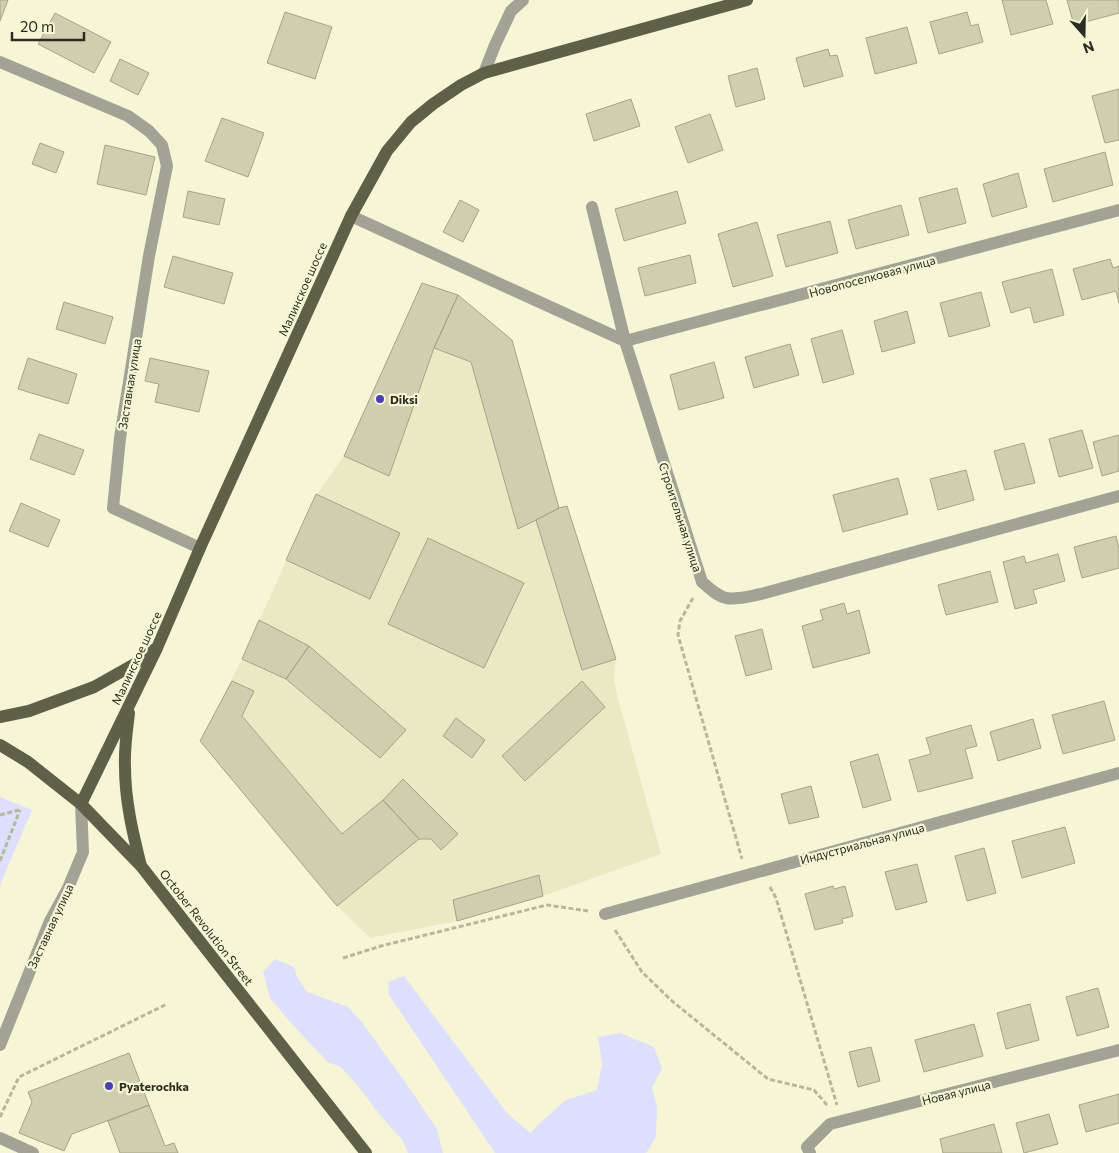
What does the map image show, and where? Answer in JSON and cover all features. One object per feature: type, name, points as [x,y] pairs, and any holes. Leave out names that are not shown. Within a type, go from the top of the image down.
[{"type":"main road","name":"Малинское шоссе","points":[[81,804],[157,648],[200,548],[351,216],[387,151],[411,122],[461,85],[484,73],[747,0]]},
{"type":"main road","points":[[0,717],[29,711],[94,688],[157,648]]},
{"type":"main road","points":[[130,704],[124,769],[132,827],[141,866]]},
{"type":"main road","name":"October Revolution Street","points":[[0,745],[28,762],[81,804],[141,866],[366,1153]]},
{"type":"street","points":[[484,73],[510,5],[523,0]]},
{"type":"street","name":"Заставная улица","points":[[0,62],[128,116],[149,131],[162,145],[168,166],[148,266],[120,438],[112,508],[200,548]]},
{"type":"street","name":"Строительная улица","points":[[592,207],[624,341],[702,582],[725,598],[761,594],[1119,496]]},
{"type":"street","name":"Новопоселковая улица","points":[[624,341],[1119,210]]},
{"type":"street","points":[[351,216],[624,341]]},
{"type":"street","name":"Индустриальная улица","points":[[605,914],[1119,773]]},
{"type":"street","name":"Заставная улица","points":[[0,1044],[50,921],[68,888],[83,852],[81,804]]},
{"type":"street","name":"Новая улица","points":[[810,1153],[807,1147],[830,1124],[1119,1050]]},
{"type":"street","points":[[0,1138],[33,1153]]},
{"type":"path","points":[[702,582],[680,621],[678,635],[747,875]]},
{"type":"path","points":[[0,815],[20,810],[0,862]]},
{"type":"path","points":[[760,871],[776,898],[841,1121]]},
{"type":"path","points":[[343,958],[382,946],[547,905],[605,914],[642,972],[672,1001],[768,1079],[814,1090],[841,1121]]},
{"type":"path","points":[[0,1117],[19,1077],[167,1004]]},
{"type":"shaded area","points":[[422,283],[458,295],[512,340],[559,507],[567,506],[616,659],[614,679],[618,698],[661,854],[543,896],[457,921],[370,938],[337,906],[200,741],[242,659],[316,495],[344,456]]},
{"type":"shaded area","points":[[0,797],[32,810],[0,885]]},
{"type":"shaded area","points":[[275,959],[294,967],[297,977],[307,992],[348,1007],[361,1021],[437,1129],[443,1153],[408,1153],[403,1141],[341,1067],[328,1062],[291,1023],[270,998],[263,972]]},
{"type":"shaded area","points":[[404,976],[507,1113],[530,1133],[566,1100],[597,1090],[602,1064],[598,1037],[620,1033],[654,1047],[662,1068],[652,1088],[657,1106],[656,1137],[646,1153],[495,1153],[389,995],[388,982]]},
{"type":"building","points":[[0,0],[8,0],[0,21]]},
{"type":"building","points":[[1002,0],[1046,0],[1053,24],[1011,35]]},
{"type":"building","points":[[1067,0],[1119,0],[1119,13],[1074,25]]},
{"type":"building","points":[[285,12],[332,27],[315,79],[267,63]]},
{"type":"building","points":[[967,12],[971,26],[978,24],[983,42],[939,54],[930,22]]},
{"type":"building","points":[[55,13],[111,42],[94,73],[38,44]]},
{"type":"building","points":[[907,27],[917,63],[875,74],[866,38]]},
{"type":"building","points":[[828,49],[830,56],[837,55],[843,76],[804,87],[796,58]]},
{"type":"building","points":[[120,59],[149,73],[138,95],[110,81]]},
{"type":"building","points":[[757,68],[765,99],[736,107],[728,76]]},
{"type":"building","points":[[1119,89],[1119,140],[1105,143],[1092,96]]},
{"type":"building","points":[[631,99],[640,126],[594,141],[586,114]]},
{"type":"building","points":[[710,114],[723,150],[688,163],[675,127]]},
{"type":"building","points":[[222,118],[264,133],[248,177],[205,161]]},
{"type":"building","points":[[40,143],[64,152],[56,173],[32,164]]},
{"type":"building","points":[[105,145],[155,157],[146,195],[97,184]]},
{"type":"building","points":[[1105,152],[1113,185],[1053,202],[1044,169]]},
{"type":"building","points":[[1018,173],[1027,207],[992,217],[983,184]]},
{"type":"building","points":[[957,188],[966,223],[928,233],[919,198]]},
{"type":"building","points":[[188,191],[225,199],[219,225],[183,217]]},
{"type":"building","points":[[677,191],[686,223],[624,241],[615,209]]},
{"type":"building","points":[[460,200],[479,210],[463,242],[443,232]]},
{"type":"building","points":[[901,205],[909,235],[856,249],[848,220]]},
{"type":"building","points":[[830,221],[838,253],[786,267],[777,235]]},
{"type":"building","points":[[757,222],[773,276],[733,287],[718,234]]},
{"type":"building","points":[[690,255],[696,283],[645,296],[638,268]]},
{"type":"building","points":[[173,256],[233,273],[224,304],[164,287]]},
{"type":"building","points":[[1110,259],[1113,268],[1119,266],[1119,303],[1116,291],[1082,300],[1073,269]]},
{"type":"building","points":[[1052,269],[1064,315],[1034,323],[1030,307],[1011,313],[1002,282]]},
{"type":"building","points":[[422,283],[458,295],[434,348],[389,476],[344,456]]},
{"type":"building","points":[[981,292],[990,326],[949,337],[940,303]]},
{"type":"building","points":[[458,295],[512,340],[559,508],[518,529],[471,362],[434,348]]},
{"type":"building","points":[[64,302],[113,317],[105,344],[56,329]]},
{"type":"building","points":[[907,311],[915,343],[882,352],[874,321]]},
{"type":"building","points":[[842,330],[854,374],[823,383],[811,339]]},
{"type":"building","points":[[790,344],[799,375],[754,388],[745,357]]},
{"type":"building","points":[[28,358],[77,374],[68,404],[18,389]]},
{"type":"building","points":[[150,358],[209,371],[199,412],[155,402],[159,384],[145,381]]},
{"type":"building","points":[[714,362],[724,398],[679,410],[670,375]]},
{"type":"building","points":[[1082,430],[1093,468],[1059,477],[1049,439]]},
{"type":"building","points":[[39,434],[84,450],[74,475],[30,459]]},
{"type":"building","points":[[1119,435],[1119,471],[1102,476],[1093,442]]},
{"type":"building","points":[[1024,443],[1035,483],[1005,490],[994,451]]},
{"type":"building","points":[[966,470],[974,500],[938,510],[930,479]]},
{"type":"building","points":[[898,478],[908,514],[843,532],[833,495]]},
{"type":"building","points":[[316,494],[400,533],[370,599],[286,560]]},
{"type":"building","points":[[21,503],[60,520],[48,547],[9,531]]},
{"type":"building","points":[[567,506],[616,659],[582,670],[536,520]]},
{"type":"building","points":[[1116,536],[1119,548],[1119,568],[1082,578],[1074,547]]},
{"type":"building","points":[[428,538],[524,583],[484,668],[388,624]]},
{"type":"building","points":[[1058,554],[1065,581],[1033,590],[1037,603],[1015,609],[1003,562],[1024,556],[1026,563]]},
{"type":"building","points":[[990,571],[998,602],[946,615],[938,585]]},
{"type":"building","points":[[844,603],[847,614],[859,610],[870,653],[813,668],[802,626],[823,620],[820,610]]},
{"type":"building","points":[[259,620],[309,646],[286,679],[242,659]]},
{"type":"building","points":[[762,629],[772,669],[746,676],[735,636]]},
{"type":"building","points":[[309,646],[406,730],[380,758],[286,679]]},
{"type":"building","points":[[232,681],[254,691],[242,716],[342,834],[383,800],[419,839],[337,906],[200,741]]},
{"type":"building","points":[[582,681],[605,707],[525,781],[502,756]]},
{"type":"building","points":[[1104,701],[1115,740],[1063,754],[1052,715]]},
{"type":"building","points":[[456,718],[485,740],[472,758],[443,736]]},
{"type":"building","points":[[1033,719],[1041,748],[998,761],[990,732]]},
{"type":"building","points":[[971,725],[977,746],[965,749],[973,778],[918,792],[909,760],[931,754],[926,738]]},
{"type":"building","points":[[878,754],[891,800],[863,808],[850,762]]},
{"type":"building","points":[[403,779],[458,834],[441,850],[431,839],[419,839],[383,800]]},
{"type":"building","points":[[811,786],[819,817],[789,824],[781,794]]},
{"type":"building","points":[[1065,827],[1075,863],[1022,878],[1012,841]]},
{"type":"building","points":[[984,848],[996,893],[967,901],[955,856]]},
{"type":"building","points":[[917,864],[927,902],[896,910],[885,872]]},
{"type":"building","points":[[539,875],[543,896],[457,921],[453,900]]},
{"type":"building","points":[[833,886],[834,889],[845,886],[853,916],[842,919],[843,923],[815,930],[805,894]]},
{"type":"building","points":[[1098,988],[1109,1027],[1077,1036],[1066,997]]},
{"type":"building","points":[[1030,1004],[1039,1040],[1006,1049],[997,1013]]},
{"type":"building","points":[[974,1024],[983,1056],[924,1072],[915,1040]]},
{"type":"building","points":[[871,1047],[880,1081],[858,1087],[849,1052]]},
{"type":"building","points":[[129,1053],[149,1105],[72,1134],[64,1151],[19,1133],[32,1102],[28,1092]]},
{"type":"building","points":[[1119,1094],[1119,1123],[1086,1132],[1079,1105]]},
{"type":"building","points":[[149,1105],[165,1146],[174,1143],[178,1153],[120,1153],[108,1121]]},
{"type":"building","points":[[1049,1114],[1058,1144],[1024,1153],[1016,1123]]},
{"type":"building","points":[[994,1124],[1002,1153],[943,1153],[940,1139]]},
{"type":"place","name":"Diksi","points":[[380,399]]},
{"type":"place","name":"Pyaterochka","points":[[109,1086]]}]
